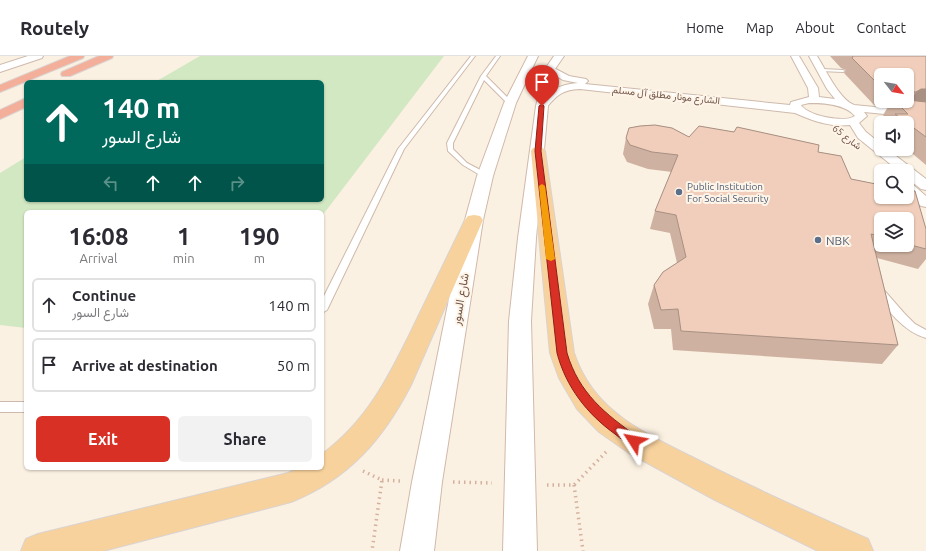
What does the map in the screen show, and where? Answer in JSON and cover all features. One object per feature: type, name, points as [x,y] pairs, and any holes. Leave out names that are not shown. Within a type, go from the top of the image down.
[{"type":"highway","points":[[0,78],[61,56]]},
{"type":"highway","points":[[0,89],[79,56]]},
{"type":"highway","points":[[55,79],[108,56]]},
{"type":"highway","points":[[70,80],[120,56]]},
{"type":"highway","points":[[0,103],[24,93]]},
{"type":"highway","points":[[0,115],[24,103]]},
{"type":"main road","points":[[0,69],[38,56]]},
{"type":"main road","name":"شارع السور","points":[[417,551],[427,482],[474,220],[485,176],[510,103],[533,56]]},
{"type":"main road","points":[[520,551],[520,321],[527,238],[542,106],[550,69],[558,56]]},
{"type":"main road","points":[[538,151],[562,353],[574,384],[585,399],[613,427],[654,453],[780,517],[856,551]]},
{"type":"main road","points":[[38,551],[291,487],[324,470],[338,460],[364,437],[384,408],[401,378],[474,220]]},
{"type":"street","points":[[795,56],[813,88],[814,100]]},
{"type":"street","points":[[813,56],[832,90],[849,106]]},
{"type":"street","name":"الشارع مونار مطلق آل مسلم","points":[[550,69],[566,78],[581,81],[798,106]]},
{"type":"street","name":"الشارع مونار مطلق آل مسلم","points":[[542,106],[556,90],[566,86],[580,86],[798,106]]},
{"type":"street","points":[[814,100],[902,114],[923,114],[857,120],[823,120],[808,116],[798,106],[814,100]]},
{"type":"street","name":"شارع 65","points":[[849,106],[860,113],[857,120],[862,135],[926,186]]},
{"type":"street","name":"شارع 65","points":[[823,120],[847,136],[880,164]]},
{"type":"street","points":[[914,193],[926,203]]},
{"type":"lane","points":[[324,306],[401,149],[473,56]]},
{"type":"lane","points":[[485,176],[465,164],[450,150],[450,143],[483,76],[498,56]]},
{"type":"lane","points":[[822,70],[843,71]]},
{"type":"lane","points":[[483,76],[510,103]]},
{"type":"lane","points":[[875,285],[898,315],[926,334]]},
{"type":"lane","points":[[0,407],[24,407]]},
{"type":"path","points":[[338,460],[382,480],[372,551]]},
{"type":"path","points":[[574,486],[583,551]]},
{"type":"green space","points":[[200,56],[444,56],[324,213],[324,210],[24,210],[24,328],[0,325],[0,173],[24,158],[24,202],[324,202],[324,80],[158,80]]},
{"type":"building","points":[[853,56],[926,56],[926,89],[914,92],[914,68],[874,68],[874,80],[852,58]]},
{"type":"building","points":[[914,101],[926,102],[926,137],[914,128],[914,116],[898,116],[895,114],[908,114],[902,108],[914,108]]},
{"type":"building","points":[[655,125],[672,128],[689,137],[699,126],[734,132],[737,127],[819,145],[818,152],[841,156],[851,179],[874,184],[874,204],[914,204],[915,191],[926,229],[926,249],[914,246],[914,212],[874,212],[874,235],[871,234],[874,252],[875,252],[898,345],[681,331],[678,309],[661,310],[654,285],[663,272],[686,257],[676,215],[655,211],[678,155],[652,152],[630,145],[626,138],[629,128]]},
{"type":"slow traffic","points":[[542,186],[551,259]]},
{"type":"place","name":"Public Institution For Social Security","points":[[679,192]]},
{"type":"place","name":"NBK","points":[[818,240]]},
{"type":"route","points":[[542,106],[538,151],[562,353],[574,384],[585,399],[608,422],[634,441]]}]
